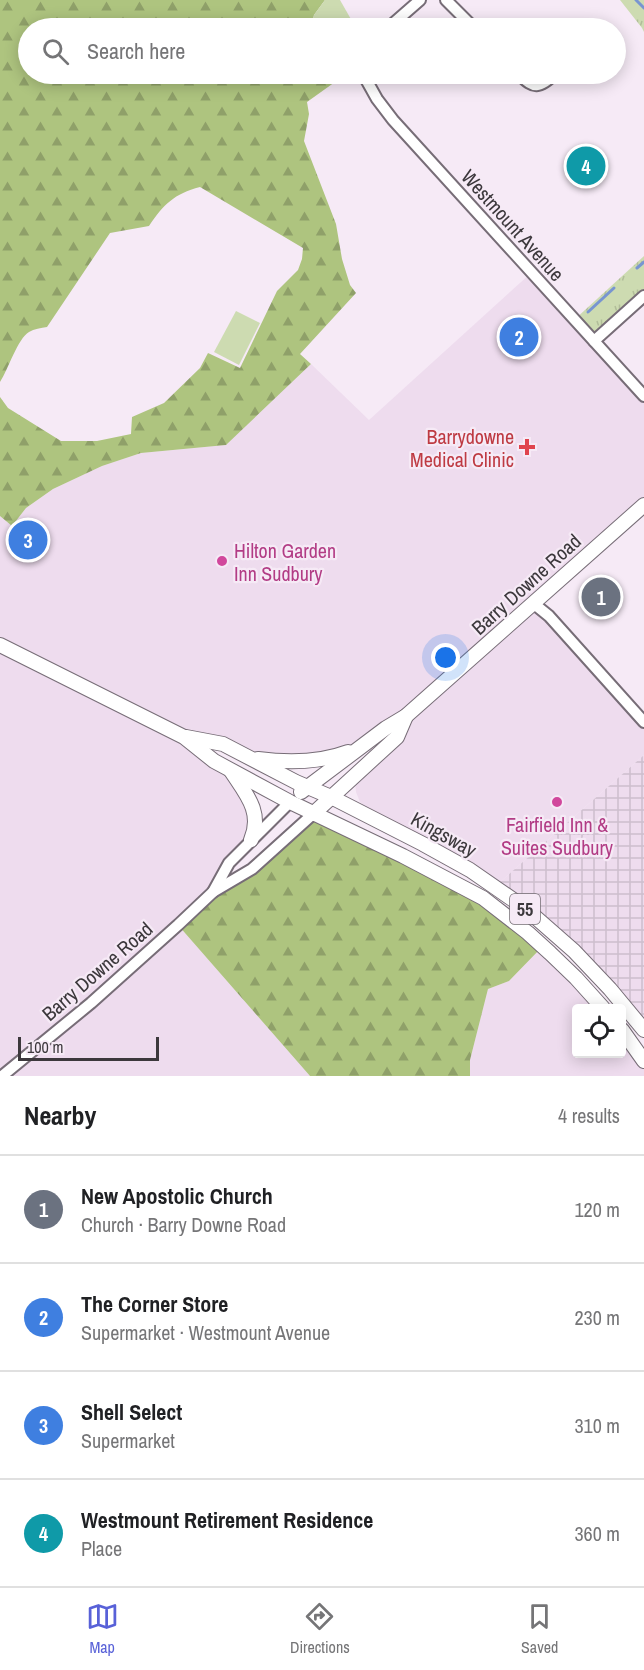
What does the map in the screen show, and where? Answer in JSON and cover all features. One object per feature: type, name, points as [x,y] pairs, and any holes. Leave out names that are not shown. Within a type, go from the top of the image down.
[{"type":"main road","name":"Barry Downe Road","points":[[290,802],[386,728],[406,716],[644,505]]},
{"type":"main road","name":"Kingsway","points":[[0,645],[184,737],[214,761],[290,802],[403,856],[483,898],[550,953],[599,1004]]},
{"type":"main road","name":"Barry Downe Road","points":[[313,814],[397,737],[406,716]]},
{"type":"main road","name":"Kingsway","points":[[184,737],[223,744],[448,857],[494,886],[525,908],[574,951],[644,1030]]},
{"type":"main road","points":[[250,758],[291,762],[312,761],[334,757],[362,747]]},
{"type":"main road","points":[[230,769],[253,806],[256,824],[251,840]]},
{"type":"main road","points":[[626,1037],[644,1060]]},
{"type":"street","points":[[399,18],[420,0]]},
{"type":"street","points":[[446,0],[464,18]]},
{"type":"street","name":"Westmount Avenue","points":[[369,84],[393,120],[644,396]]},
{"type":"street","points":[[594,341],[644,296]]},
{"type":"street","points":[[533,603],[549,616],[644,722]]},
{"type":"street","name":"Barry Downe Road","points":[[213,892],[229,863],[290,802]]},
{"type":"street","name":"Barry Downe Road","points":[[2,1076],[91,1003],[213,892],[252,869],[313,814]]},
{"type":"shaded area","points":[[531,273],[644,396],[644,504],[535,600],[644,721],[644,755],[499,883],[447,848],[380,821],[360,802],[355,782],[406,716],[362,747],[291,762],[186,737],[248,798],[251,840],[213,892],[178,925],[310,1076],[0,1076],[0,516],[12,526],[26,508],[53,489],[102,466],[141,453],[226,445],[311,364],[369,420]]},
{"type":"shaded area","points":[[644,755],[644,1020],[499,883]]},
{"type":"shaded area","points":[[542,947],[599,1004],[572,1004],[572,1058],[626,1058],[626,1037],[644,1062],[644,1076],[470,1076],[470,1060],[488,989],[509,981]]},
{"type":"green space","points":[[0,0],[325,0],[313,18],[18,18],[18,84],[332,84],[307,102],[309,114],[304,141],[336,224],[342,259],[350,285],[356,293],[300,354],[311,364],[226,445],[141,453],[102,466],[53,489],[26,508],[12,526],[0,516],[0,397],[8,408],[61,441],[97,441],[131,434],[132,417],[164,403],[200,368],[208,353],[240,368],[277,291],[298,270],[303,248],[200,187],[176,197],[165,206],[149,226],[110,233],[47,327],[25,335],[0,382]]},
{"type":"green space","points":[[325,0],[340,0],[350,18],[313,18]]},
{"type":"green space","points":[[620,0],[644,0],[644,32],[642,28]]},
{"type":"green space","points":[[644,256],[644,295],[593,341],[574,320]]},
{"type":"green space","points":[[236,311],[260,323],[239,365],[214,352]]},
{"type":"green space","points":[[313,814],[459,886],[542,947],[509,981],[488,989],[470,1060],[470,1076],[310,1076],[178,925],[213,892],[253,870]]},
{"type":"waterway","points":[[636,0],[644,8]]},
{"type":"waterway","points":[[637,268],[644,262]]},
{"type":"waterway","points":[[588,312],[614,288]]},
{"type":"place","name":"Westmount Retirement Residence","points":[[586,166]]},
{"type":"place","name":"The Corner Store","points":[[519,337]]},
{"type":"place","name":"Barrydowne Medical Clinic","points":[[527,447]]},
{"type":"place","name":"Shell Select","points":[[28,540]]},
{"type":"place","name":"Hilton Garden Inn Sudbury","points":[[222,561]]},
{"type":"place","name":"New Apostolic Church","points":[[601,597]]},
{"type":"place","name":"Fairfield Inn & Suites Sudbury","points":[[557,802]]}]
